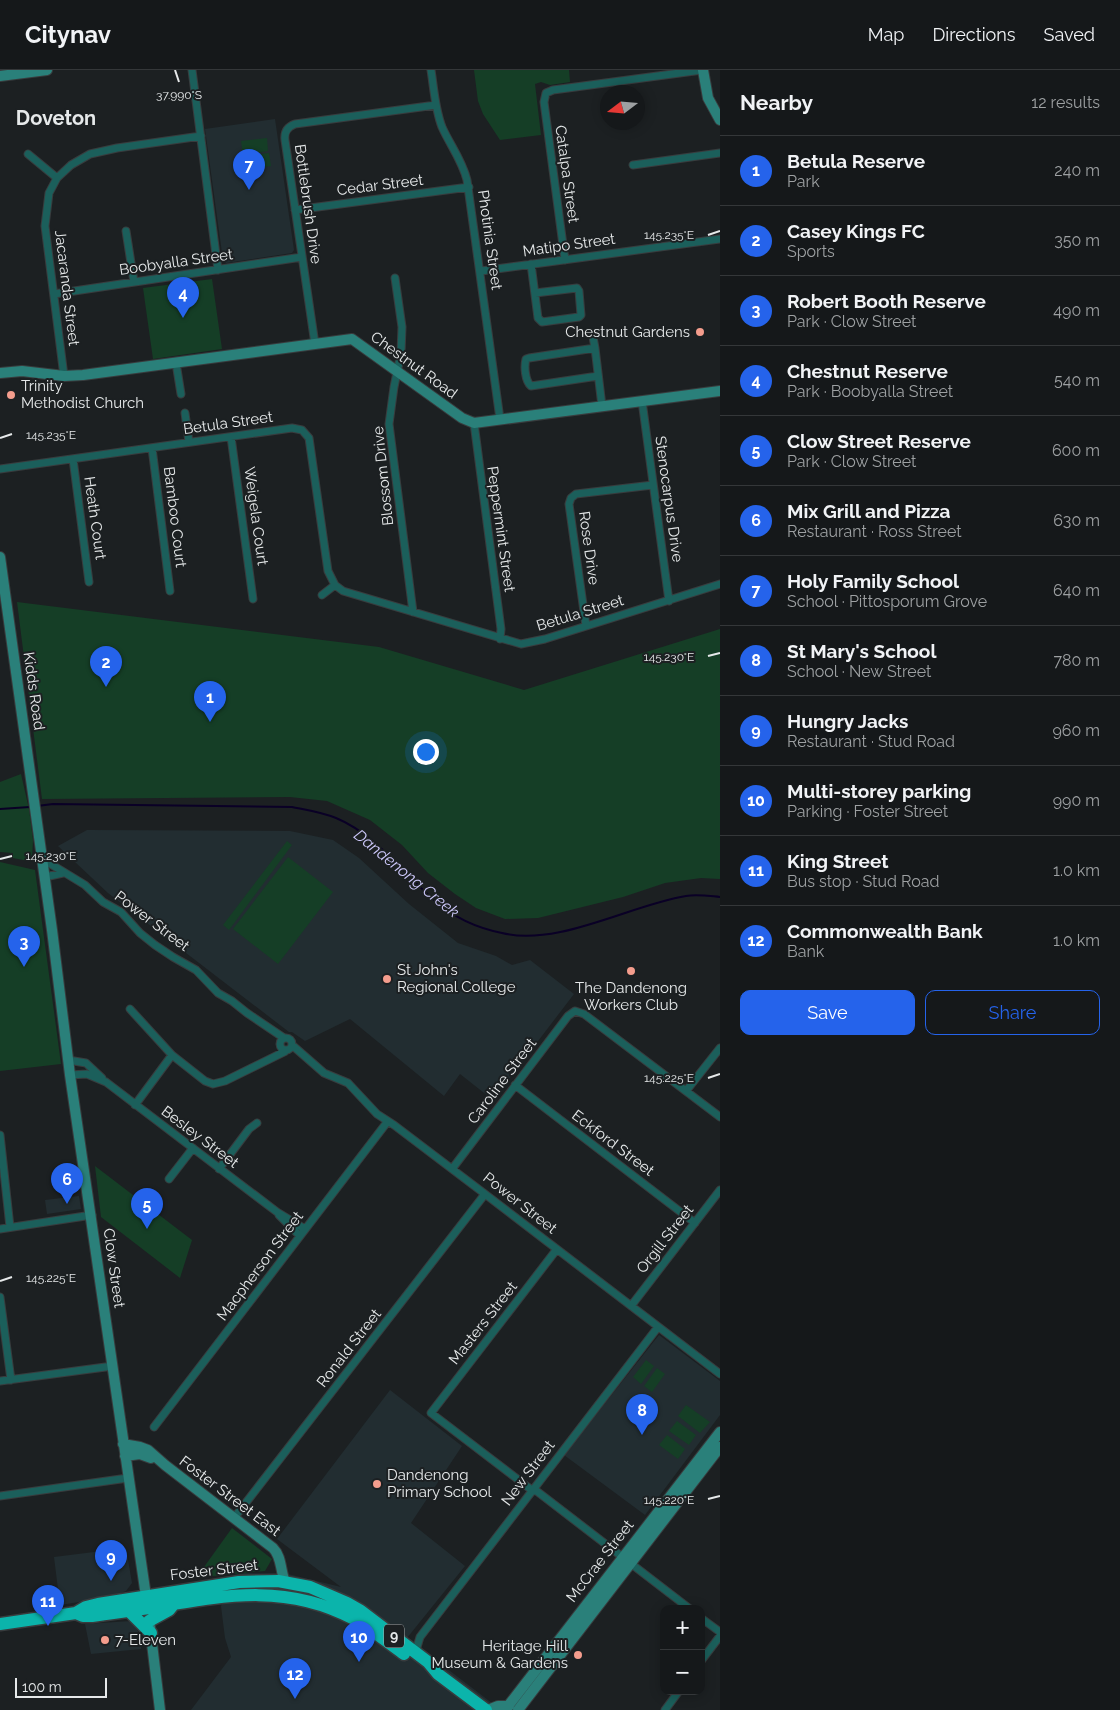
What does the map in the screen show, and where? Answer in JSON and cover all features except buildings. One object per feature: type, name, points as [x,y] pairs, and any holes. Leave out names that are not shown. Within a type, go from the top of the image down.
[{"type":"highway","name":"Foster Street","points":[[147,1602],[223,1583],[265,1580],[316,1588],[362,1611],[416,1653],[438,1674],[487,1710]]},
{"type":"highway","name":"Foster Street","points":[[147,1602],[174,1603],[229,1596],[268,1595],[295,1598],[356,1620],[425,1669],[438,1674]]},
{"type":"highway","points":[[325,1608],[330,1595]]},
{"type":"highway","name":"9","points":[[76,1613],[83,1616],[92,1616],[128,1610],[147,1602]]},
{"type":"highway","name":"9","points":[[0,1624],[76,1613],[86,1607],[147,1602]]},
{"type":"highway","points":[[128,1610],[150,1627],[174,1603]]},
{"type":"main road","points":[[0,76],[48,70]]},
{"type":"main road","points":[[702,70],[708,98],[720,120]]},
{"type":"main road","name":"Chestnut Road","points":[[0,373],[22,371],[64,376],[83,376],[352,339],[462,418],[474,423]]},
{"type":"main road","points":[[474,423],[720,391]]},
{"type":"main road","name":"Kidds Road","points":[[0,557],[38,830]]},
{"type":"main road","name":"Clow Street","points":[[38,830],[70,1075],[92,1215],[123,1444],[147,1602],[160,1710]]},
{"type":"main road","name":"McCrae Street","points":[[511,1709],[623,1556],[720,1432]]},
{"type":"main road","name":"Foster Street East","points":[[123,1444],[145,1449],[276,1551],[279,1555],[285,1582]]},
{"type":"main road","name":"McCrae Street","points":[[511,1709],[631,1564],[720,1447]]},
{"type":"main road","name":"Foster Street East","points":[[125,1456],[142,1454],[165,1466]]},
{"type":"main road","points":[[487,1710],[498,1706],[511,1709]]},
{"type":"street","points":[[192,70],[218,270]]},
{"type":"street","name":"Photinia Street","points":[[431,70],[436,105],[442,127],[463,166],[469,187],[500,420]]},
{"type":"street","name":"Catalpa Street","points":[[565,260],[544,102],[546,93],[553,90],[702,70]]},
{"type":"street","name":"Bottlebrush Drive","points":[[315,344],[284,137],[290,126],[295,124],[436,105]]},
{"type":"street","name":"Jacaranda Street","points":[[64,376],[45,226],[49,193],[57,178],[71,165],[90,154],[117,148],[201,136]]},
{"type":"street","points":[[633,165],[720,153]]},
{"type":"street","points":[[28,154],[57,178]]},
{"type":"street","name":"Cedar Street","points":[[295,210],[469,187]]},
{"type":"street","points":[[126,231],[134,282]]},
{"type":"street","name":"Matipo Street","points":[[481,271],[720,239]]},
{"type":"street","name":"Boobyalla Street","points":[[54,294],[302,257]]},
{"type":"street","points":[[531,264],[534,293],[540,322],[579,317],[581,315],[579,291],[577,288],[534,293]]},
{"type":"street","name":"Blossom Drive","points":[[395,278],[402,327],[401,353],[389,424],[413,612]]},
{"type":"street","points":[[593,337],[602,406]]},
{"type":"street","points":[[595,348],[529,358],[526,359],[525,363],[528,382],[531,386],[598,376]]},
{"type":"street","points":[[176,363],[181,394]]},
{"type":"street","name":"Stenocarpus Drive","points":[[642,401],[669,600]]},
{"type":"street","points":[[185,413],[189,442]]},
{"type":"street","name":"Peppermint Street","points":[[474,423],[501,630],[500,639]]},
{"type":"street","name":"Betula Street","points":[[0,469],[292,428],[302,430],[309,438],[328,572],[335,585],[343,591],[500,639],[526,644],[720,584]]},
{"type":"street","name":"Weigela Court","points":[[231,436],[253,599]]},
{"type":"street","name":"Bamboo Court","points":[[152,448],[170,591]]},
{"type":"street","name":"Heath Court","points":[[73,459],[89,582]]},
{"type":"street","name":"Rose Drive","points":[[586,626],[569,504],[571,498],[576,494],[653,484]]},
{"type":"street","points":[[322,595],[335,585]]},
{"type":"street","name":"Power Street","points":[[43,864],[49,863],[85,885],[103,902],[121,912],[140,933],[156,946],[196,970],[218,993],[270,1029],[285,1046],[305,1056],[329,1076],[353,1086],[371,1109],[720,1374]]},
{"type":"street","points":[[45,877],[63,873]]},
{"type":"street","points":[[130,1008],[172,1056],[205,1081],[213,1084],[225,1081],[269,1059],[285,1046]]},
{"type":"street","name":"Caroline Street","points":[[452,1169],[568,1016],[575,1011],[584,1014],[686,1091]]},
{"type":"street","points":[[720,1048],[686,1091],[720,1117]]},
{"type":"street","points":[[135,1105],[172,1056]]},
{"type":"street","name":"Besley Street","points":[[68,1060],[86,1063],[106,1082],[219,1169],[277,1212],[305,1229]]},
{"type":"street","name":"Besley Street","points":[[70,1075],[87,1074],[106,1082]]},
{"type":"street","name":"Eckford Street","points":[[515,1085],[695,1223]]},
{"type":"street","name":"Macpherson Street","points":[[154,1427],[388,1121]]},
{"type":"street","points":[[219,1169],[249,1129],[257,1123]]},
{"type":"street","points":[[0,1135],[10,1227]]},
{"type":"street","points":[[169,1180],[193,1148]]},
{"type":"street","name":"Orgill Street","points":[[632,1306],[720,1190]]},
{"type":"street","name":"Ronald Street","points":[[234,1518],[485,1194]]},
{"type":"street","name":"Besley Street","points":[[277,1212],[288,1226],[300,1236]]},
{"type":"street","points":[[0,1228],[92,1215]]},
{"type":"street","name":"Masters Street","points":[[533,1490],[431,1413],[557,1250]]},
{"type":"street","points":[[0,1297],[11,1380]]},
{"type":"street","name":"New Street","points":[[406,1645],[420,1637],[658,1327]]},
{"type":"street","points":[[0,1381],[112,1366]]},
{"type":"street","points":[[0,1496],[128,1478]]},
{"type":"street","points":[[533,1490],[623,1556],[685,1605]]},
{"type":"street","points":[[705,1621],[720,1634],[705,1655]]},
{"type":"street","name":"New Street","points":[[416,1653],[420,1637]]},
{"type":"street","points":[[665,1710],[676,1695]]},
{"type":"shaded area","points":[[275,119],[294,250],[292,253],[226,263],[223,260],[205,129]]},
{"type":"shaded area","name":"St John's Regional College","points":[[87,830],[290,831],[333,840],[359,858],[409,904],[458,943],[496,956],[512,965],[530,960],[574,994],[493,1100],[460,1074],[444,1096],[350,1019],[305,1041],[289,1032],[108,893],[58,846]]},
{"type":"shaded area","points":[[79,1196],[81,1209],[47,1214],[45,1200]]},
{"type":"shaded area","points":[[659,1335],[720,1381],[720,1415],[645,1515],[564,1455]]},
{"type":"shaded area","points":[[390,1390],[462,1446],[411,1523],[465,1566],[407,1638],[501,1710],[191,1710],[231,1657],[225,1638],[221,1606],[240,1573],[288,1574],[341,1587],[277,1539]]},
{"type":"shaded area","points":[[126,1548],[132,1583],[126,1591],[111,1597],[60,1605],[54,1557]]},
{"type":"shaded area","points":[[131,1621],[140,1634],[141,1649],[91,1654],[85,1624]]},
{"type":"green space","points":[[474,70],[569,70],[570,82],[550,85],[541,82],[535,84],[541,135],[500,140],[483,114],[478,101]]},
{"type":"green space","points":[[267,138],[268,151],[243,155],[241,141]]},
{"type":"green space","points":[[269,153],[271,166],[245,170],[243,156]]},
{"type":"green space","points":[[212,279],[222,349],[153,359],[143,288]]},
{"type":"green space","points":[[17,602],[379,647],[524,690],[720,629],[720,879],[701,878],[665,883],[623,897],[538,918],[505,919],[476,908],[455,894],[428,873],[402,845],[370,820],[327,801],[290,797],[42,799]]},
{"type":"green space","points":[[21,774],[29,809],[33,840],[32,860],[28,861],[13,858],[13,853],[0,852],[0,782]]},
{"type":"green space","points":[[287,841],[292,845],[229,930],[223,925]]},
{"type":"green space","points":[[288,857],[333,892],[278,964],[233,929]]},
{"type":"green space","points":[[0,862],[35,870],[61,1064],[0,1071]]},
{"type":"green space","points":[[95,1166],[192,1240],[180,1278],[101,1217]]},
{"type":"green space","points":[[646,1360],[654,1366],[641,1384],[633,1377]]},
{"type":"green space","points":[[657,1368],[665,1374],[652,1392],[644,1386]]},
{"type":"green space","points":[[686,1405],[710,1422],[700,1433],[678,1416]]},
{"type":"green space","points":[[677,1421],[696,1435],[689,1445],[669,1431]]},
{"type":"green space","points":[[667,1435],[685,1449],[678,1459],[659,1445]]},
{"type":"green space","points":[[232,1528],[272,1559],[265,1571],[203,1577],[204,1567]]},
{"type":"waterway","name":"Dandenong Creek","points":[[37,806],[53,804],[292,807],[319,813],[336,818],[363,834],[388,855],[434,900],[457,917],[484,928],[524,936],[570,930],[686,896],[720,897]]},
{"type":"waterway","name":"Dandenong Creek","points":[[0,809],[30,807]]},
{"type":"place","name":"Holy Family School","points":[[249,190]]},
{"type":"place","name":"Chestnut Reserve","points":[[183,318]]},
{"type":"place","name":"Chestnut Gardens","points":[[700,332]]},
{"type":"place","name":"Trinity Methodist Church","points":[[11,395]]},
{"type":"place","name":"Casey Kings FC","points":[[106,687]]},
{"type":"place","name":"Betula Reserve","points":[[210,722]]},
{"type":"place","name":"Robert Booth Reserve","points":[[24,967]]},
{"type":"place","name":"The Dandenong Workers Club","points":[[631,971]]},
{"type":"place","name":"St John's Regional College","points":[[387,979]]},
{"type":"place","name":"Mix Grill and Pizza","points":[[67,1204]]},
{"type":"place","name":"Clow Street Reserve","points":[[147,1229]]},
{"type":"place","name":"St Mary's School","points":[[642,1435]]},
{"type":"place","name":"Dandenong Primary School","points":[[377,1484]]},
{"type":"place","name":"Hungry Jacks","points":[[111,1581]]},
{"type":"place","name":"King Street","points":[[48,1626]]},
{"type":"place","name":"7-Eleven","points":[[105,1640]]},
{"type":"place","name":"Heritage Hill Museum & Gardens","points":[[578,1655]]},
{"type":"place","name":"Multi-storey parking","points":[[359,1662]]},
{"type":"place","name":"Commonwealth Bank","points":[[295,1699]]},
{"type":"district","name":"Doveton","points":[[56,118]]}]
